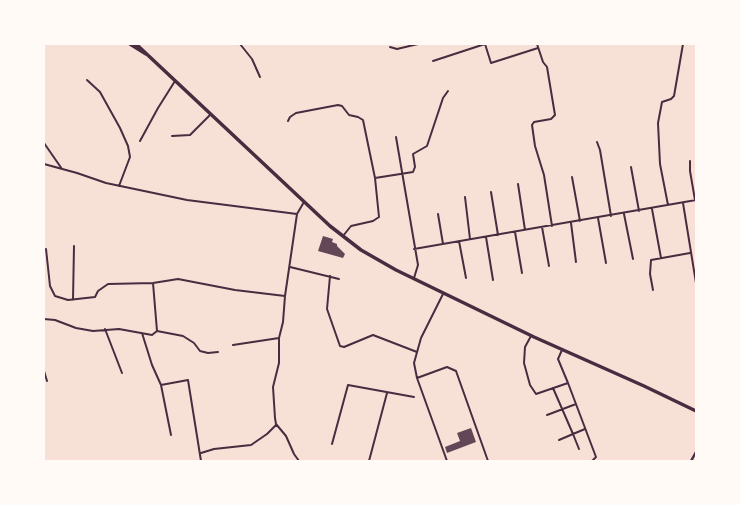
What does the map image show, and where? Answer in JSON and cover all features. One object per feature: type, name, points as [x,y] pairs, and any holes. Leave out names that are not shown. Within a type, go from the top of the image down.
[{"type":"highway","points":[[130,44],[151,57]]},
{"type":"highway","points":[[136,44],[304,202],[343,236],[376,259],[562,350],[644,386],[696,411]]},
{"type":"street","points":[[240,44],[252,59],[260,77]]},
{"type":"street","points":[[390,47],[397,49],[418,44]]},
{"type":"street","points":[[432,61],[485,44],[491,63],[538,48]]},
{"type":"street","points":[[536,44],[543,62],[547,67],[554,115],[551,119],[534,122],[532,124],[535,146],[544,175],[552,226]]},
{"type":"street","points":[[668,205],[660,164],[658,123],[662,102],[671,99],[674,96],[683,44]]},
{"type":"street","points":[[87,80],[100,92],[128,146],[130,157],[119,186]]},
{"type":"street","points":[[140,141],[158,108],[176,80]]},
{"type":"street","points":[[376,178],[402,175],[413,172],[415,167],[413,154],[427,146],[443,98],[448,91]]},
{"type":"street","points":[[288,121],[290,117],[296,113],[338,105],[342,106],[349,115],[361,118],[363,120],[376,178],[379,217],[373,221],[351,226],[343,236]]},
{"type":"street","points":[[172,136],[190,135],[211,114]]},
{"type":"street","points":[[396,137],[418,265],[414,278]]},
{"type":"street","points":[[597,142],[600,150],[611,216]]},
{"type":"street","points":[[44,143],[62,169]]},
{"type":"street","points":[[414,248],[624,214],[695,200],[690,162]]},
{"type":"street","points":[[44,164],[119,186],[207,203],[297,214]]},
{"type":"street","points":[[631,167],[638,211]]},
{"type":"street","points":[[572,177],[580,221]]},
{"type":"street","points":[[518,184],[525,230]]},
{"type":"street","points":[[491,192],[498,235]]},
{"type":"street","points":[[465,197],[470,239]]},
{"type":"street","points":[[299,461],[294,454],[286,436],[276,424],[273,387],[279,363],[279,338],[283,322],[285,296],[297,214],[304,202]]},
{"type":"street","points":[[683,203],[690,254],[696,283]]},
{"type":"street","points":[[652,209],[661,258]]},
{"type":"street","points":[[438,214],[443,244]]},
{"type":"street","points":[[624,214],[633,260]]},
{"type":"street","points":[[598,218],[606,263]]},
{"type":"street","points":[[571,223],[576,262]]},
{"type":"street","points":[[542,227],[548,266]]},
{"type":"street","points":[[515,232],[522,273]]},
{"type":"street","points":[[486,237],[493,280]]},
{"type":"street","points":[[459,241],[466,278]]},
{"type":"street","points":[[73,300],[74,246]]},
{"type":"street","points":[[46,250],[52,293],[60,298],[73,300],[95,297],[98,291],[108,284],[178,280],[235,290],[285,296]]},
{"type":"street","points":[[653,290],[650,274],[652,260],[690,254]]},
{"type":"street","points":[[290,267],[330,276],[339,280]]},
{"type":"street","points":[[330,276],[327,309],[340,346],[344,347],[373,335],[417,352]]},
{"type":"street","points":[[153,282],[157,331]]},
{"type":"street","points":[[444,292],[421,338],[414,363],[417,378],[448,461]]},
{"type":"street","points":[[44,319],[55,320],[76,328],[93,331],[119,329],[152,335],[157,331],[183,336],[194,343],[200,351],[208,353],[218,352]]},
{"type":"street","points":[[105,329],[122,373]]},
{"type":"street","points":[[142,333],[152,365],[161,385],[171,435]]},
{"type":"street","points":[[531,335],[525,347],[524,363],[530,385],[536,394],[568,383]]},
{"type":"street","points":[[233,345],[279,338]]},
{"type":"street","points":[[562,350],[558,359],[596,458],[592,461]]},
{"type":"street","points":[[417,378],[447,366],[456,371],[488,461]]},
{"type":"street","points":[[44,371],[47,381]]},
{"type":"street","points":[[161,385],[188,380],[201,453],[201,461]]},
{"type":"street","points":[[332,444],[348,385],[414,397]]},
{"type":"street","points":[[553,388],[579,449]]},
{"type":"street","points":[[369,461],[387,393]]},
{"type":"street","points":[[547,415],[576,404]]},
{"type":"street","points":[[201,453],[214,449],[251,445],[267,434],[276,424]]},
{"type":"street","points":[[559,440],[585,429]]},
{"type":"street","points":[[691,461],[696,452]]},
{"type":"building","points":[[323,236],[333,239],[332,242],[337,244],[337,246],[345,254],[343,258],[318,251]]},
{"type":"building","points":[[471,428],[476,442],[447,453],[445,447],[460,441],[457,433]]}]
